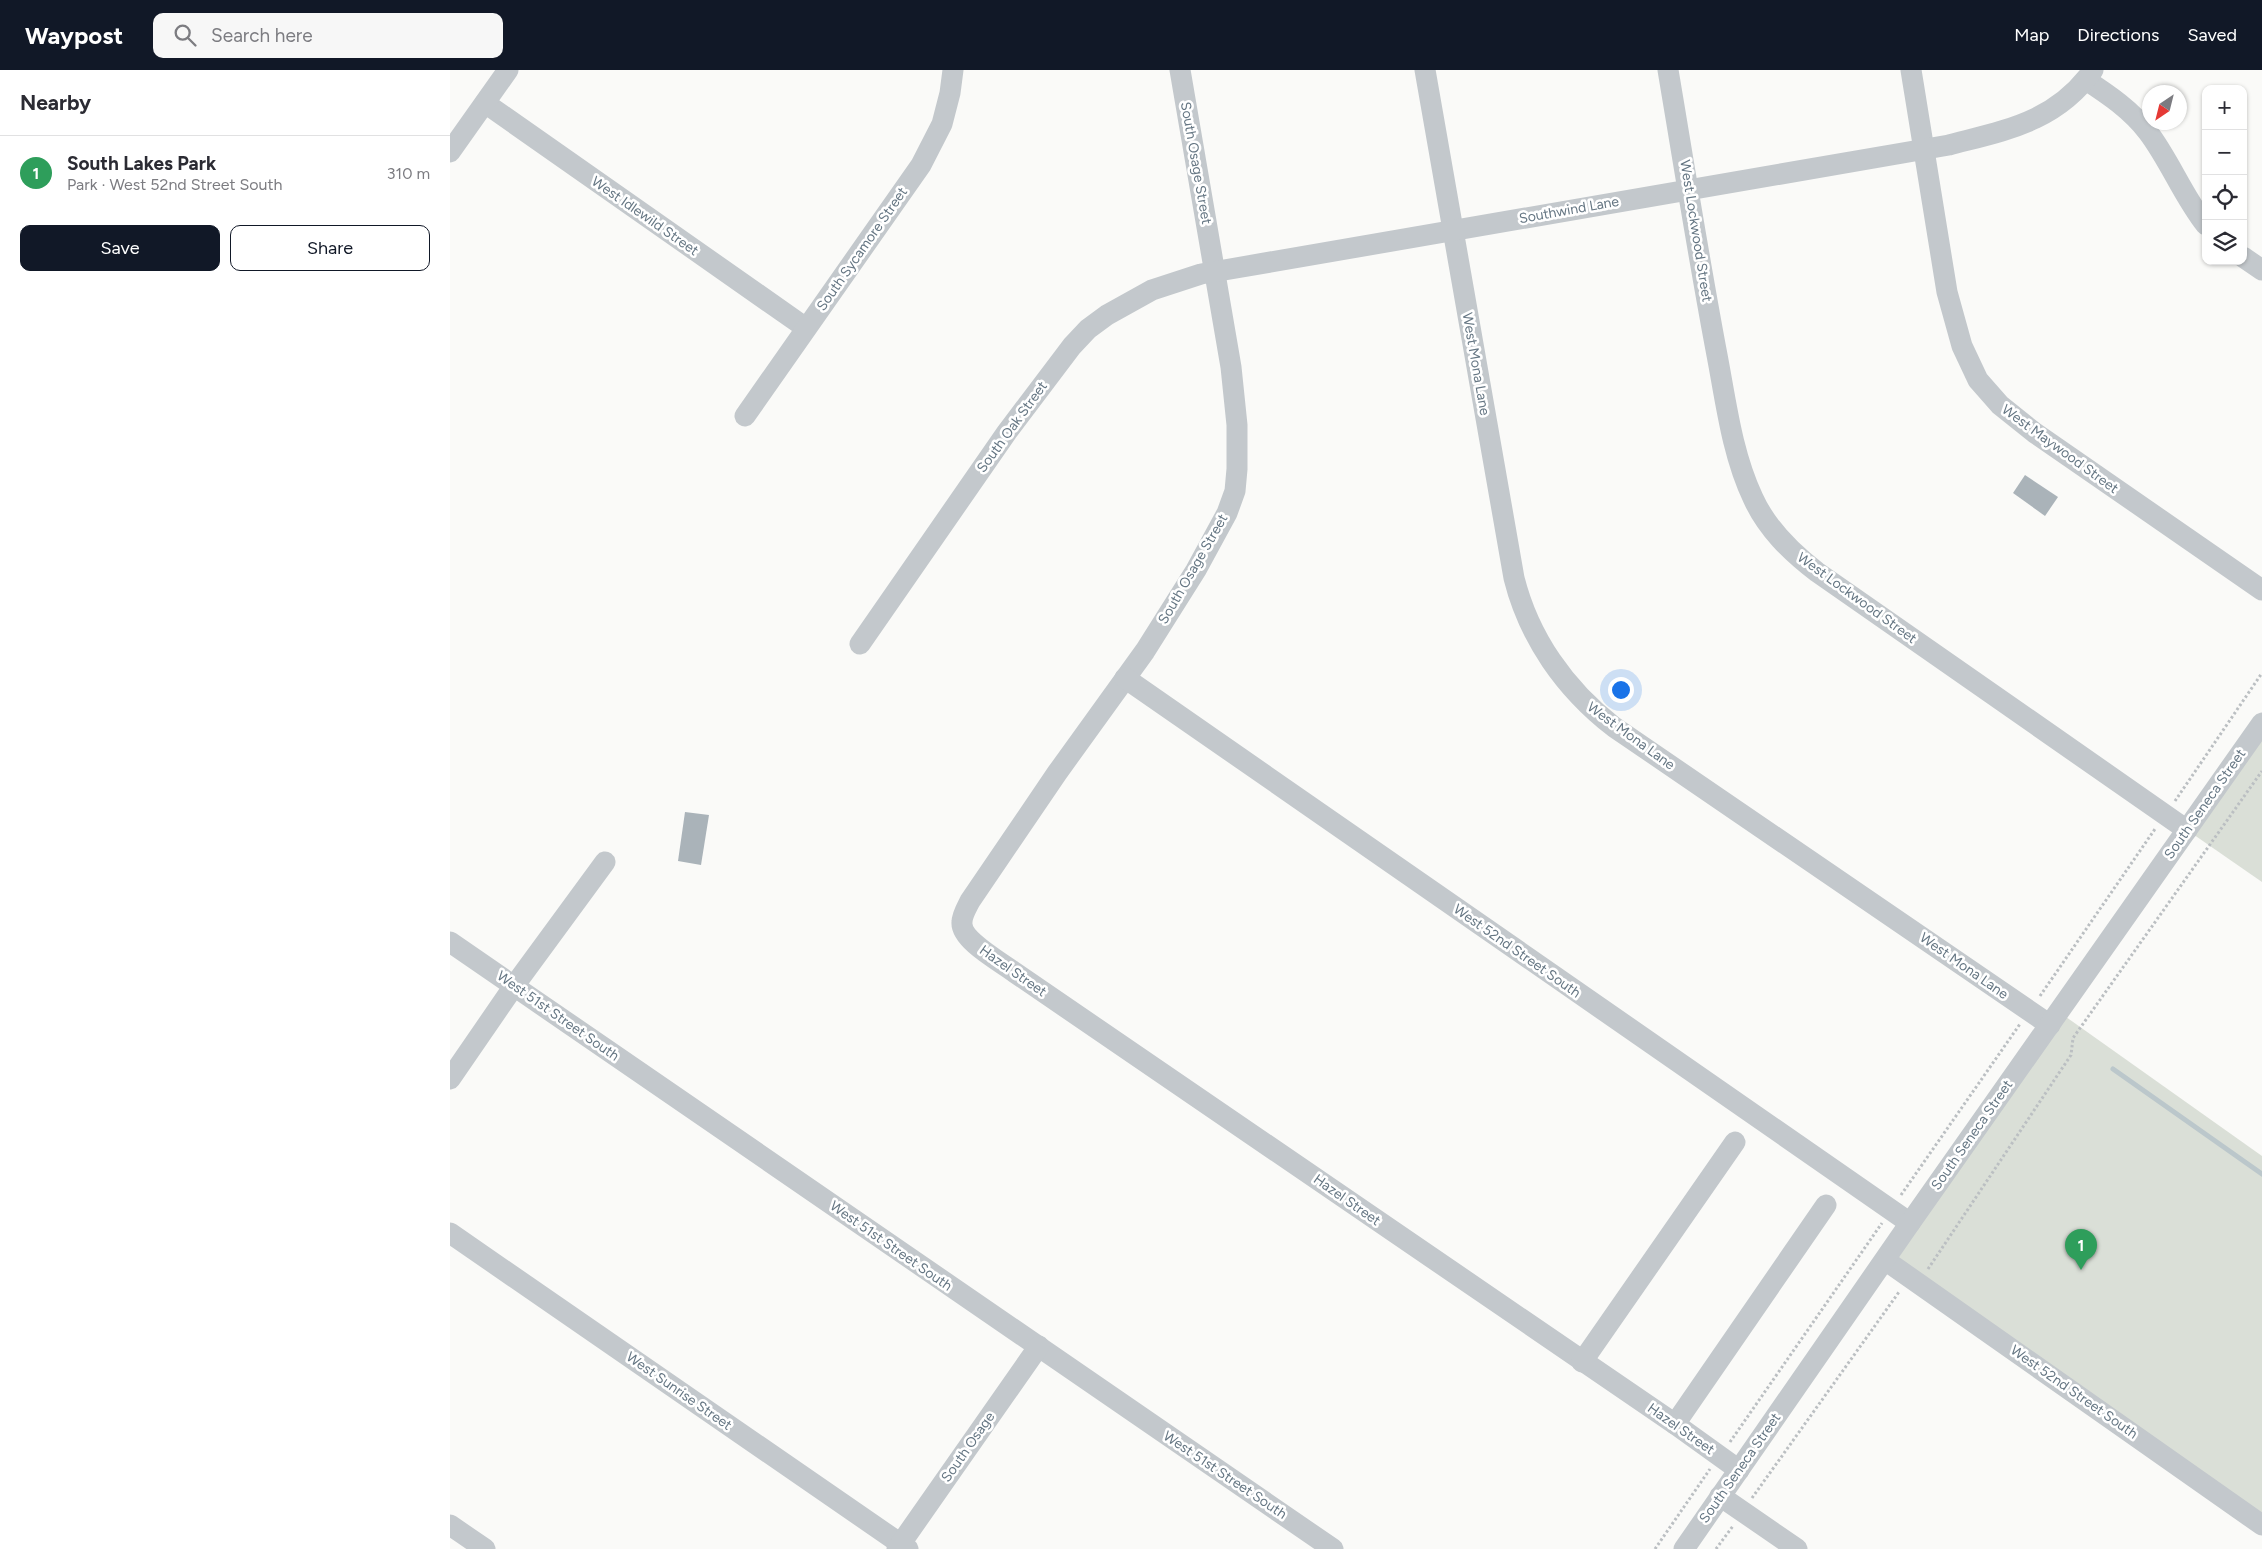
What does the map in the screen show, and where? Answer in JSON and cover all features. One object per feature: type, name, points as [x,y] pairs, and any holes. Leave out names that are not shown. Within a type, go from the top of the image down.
[{"type":"street","points":[[450,152],[508,70]]},
{"type":"street","name":"South Sycamore Street","points":[[745,416],[921,165],[942,124],[950,93],[953,70]]},
{"type":"street","name":"South Osage Street","points":[[961,924],[970,901],[1125,678],[1196,570],[1227,513],[1235,491],[1237,426],[1231,367],[1180,70]]},
{"type":"street","name":"West Mona Lane","points":[[1425,70],[1517,592],[1538,638],[1563,679],[1598,715],[1614,727],[2050,1025]]},
{"type":"street","name":"West Lockwood Street","points":[[1668,70],[1733,436],[1741,468],[1753,498],[1770,527],[1794,553],[1817,572],[2187,830]]},
{"type":"street","name":"West Maywood Street","points":[[1911,70],[1948,297],[1962,346],[1978,380],[2000,405],[2035,433],[2262,590]]},
{"type":"street","points":[[2089,75],[2123,105],[2148,133],[2202,220]]},
{"type":"street","name":"Southwind Lane","points":[[1214,272],[1949,145],[2027,123],[2059,106],[2089,75]]},
{"type":"street","name":"West Idlewild Street","points":[[485,103],[806,328]]},
{"type":"street","points":[[2247,260],[2262,270]]},
{"type":"street","name":"South Oak Street","points":[[860,644],[1007,432],[1072,346],[1088,329],[1108,315],[1152,290],[1201,274],[1214,272]]},
{"type":"street","name":"West 52nd Street South","points":[[1125,678],[1910,1223]]},
{"type":"street","name":"South Seneca Street","points":[[1684,1549],[1910,1223],[2262,724]]},
{"type":"street","points":[[450,1079],[514,986],[605,862]]},
{"type":"street","name":"Hazel Street","points":[[961,924],[964,933],[973,943],[1675,1424],[1739,1470]]},
{"type":"street","name":"West 51st Street South","points":[[450,942],[1333,1549]]},
{"type":"street","points":[[1582,1362],[1735,1142]]},
{"type":"street","points":[[1675,1424],[1826,1205]]},
{"type":"street","name":"West Sunrise Street","points":[[450,1233],[902,1547]]},
{"type":"street","name":"West 52nd Street South","points":[[1885,1260],[2262,1525]]},
{"type":"street","name":"South Osage","points":[[902,1547],[1038,1346]]},
{"type":"street","points":[[1720,1496],[1797,1549]]},
{"type":"street","points":[[450,1525],[485,1549]]},
{"type":"path","points":[[1655,1549],[2030,1011],[2262,673]]},
{"type":"path","points":[[1716,1549],[1898,1293],[1930,1267],[2071,1056],[2073,1038],[2262,771]]},
{"type":"shaded area","points":[[2262,723],[2262,882],[2187,830]]},
{"type":"shaded area","points":[[2059,1012],[2262,1156],[2262,1525],[1885,1260]]},
{"type":"building","points":[[2025,475],[2058,497],[2045,516],[2013,493]]},
{"type":"building","points":[[685,812],[709,815],[701,865],[678,861]]},
{"type":"waterway","points":[[2113,1069],[2262,1174]]},
{"type":"place","name":"South Lakes Park","points":[[2081,1270]]}]
